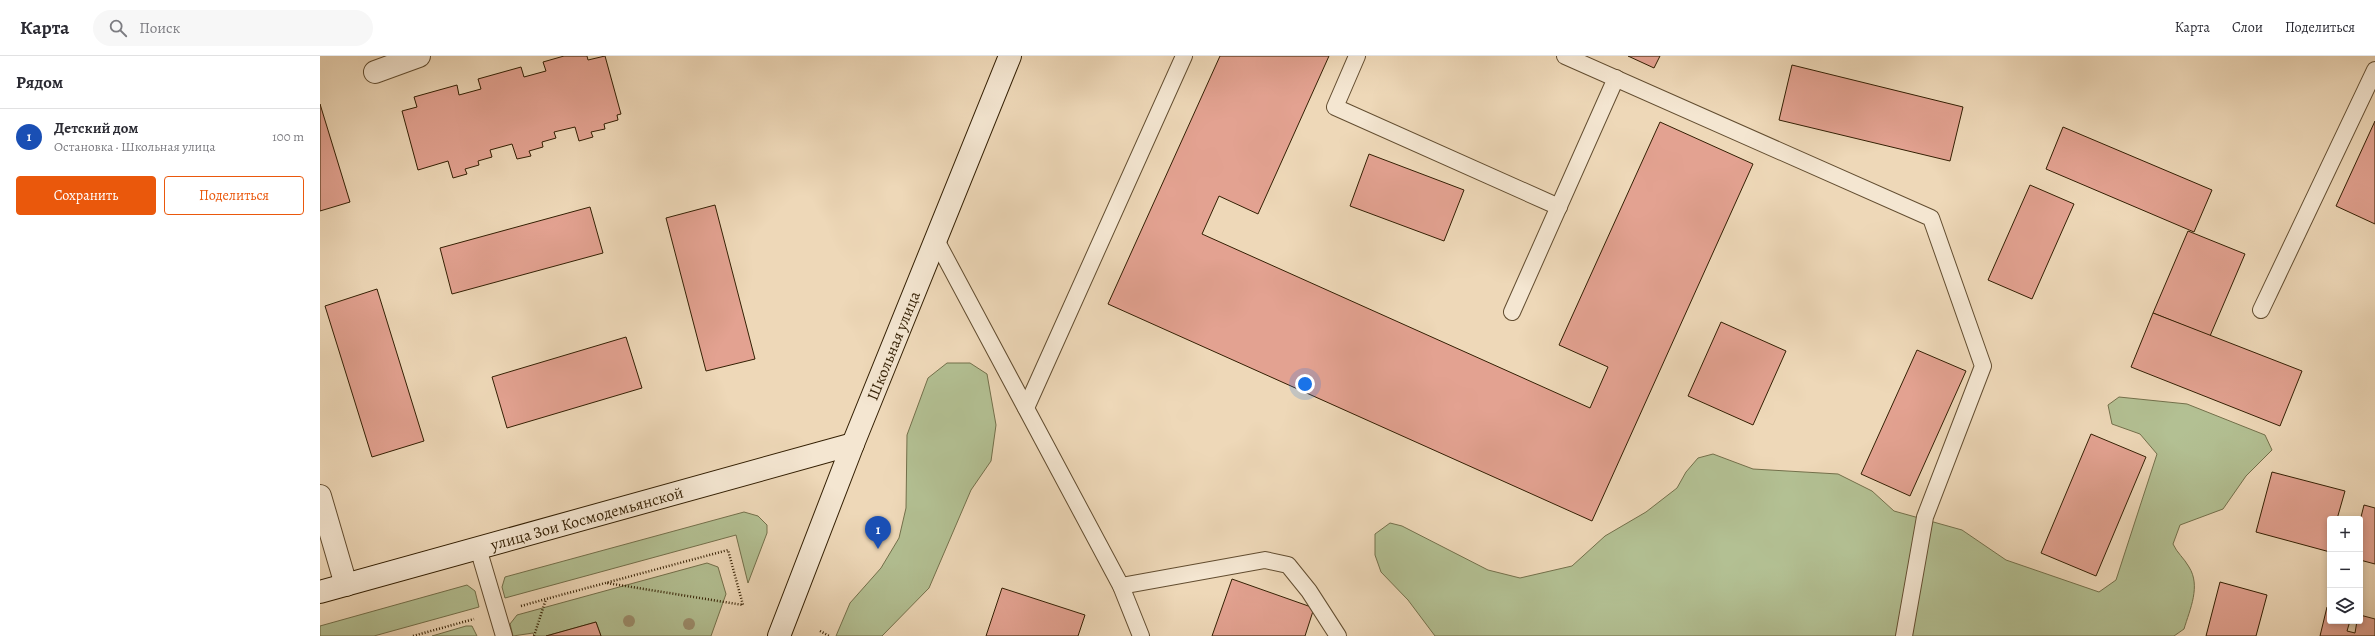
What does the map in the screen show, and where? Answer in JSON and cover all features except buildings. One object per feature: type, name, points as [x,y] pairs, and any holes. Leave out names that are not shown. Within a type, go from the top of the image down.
[{"type":"street","points":[[375,72],[419,56]]},
{"type":"street","name":"Школьная улица","points":[[779,636],[853,444],[1010,56]]},
{"type":"street","name":"улица Зои Космодемьянской","points":[[320,592],[853,444]]},
{"type":"street","points":[[320,496],[346,585]]},
{"type":"lane","points":[[1026,408],[1184,56]]},
{"type":"lane","points":[[1357,56],[1335,106],[1559,207]]},
{"type":"lane","points":[[1565,56],[1931,218],[1983,366],[1925,517],[1904,636]]},
{"type":"lane","points":[[2261,310],[2375,70]]},
{"type":"lane","points":[[1512,312],[1616,78]]},
{"type":"lane","points":[[936,240],[1120,586],[1141,636]]},
{"type":"lane","points":[[478,548],[504,636]]},
{"type":"lane","points":[[1120,586],[1265,560],[1288,565],[1309,591],[1338,636]]},
{"type":"path","points":[[412,636],[607,582],[728,550],[743,605],[607,582]]},
{"type":"path","points":[[534,636],[546,599]]},
{"type":"path","points":[[820,631],[830,636]]},
{"type":"green space","points":[[947,363],[970,363],[987,374],[996,425],[991,461],[971,490],[929,588],[882,636],[836,636],[850,603],[881,568],[899,538],[906,508],[907,435],[928,378]]},
{"type":"green space","points":[[2119,397],[2187,404],[2265,435],[2272,450],[2246,476],[2223,509],[2180,525],[2173,544],[2192,574],[2194,590],[2184,629],[2174,636],[1435,636],[1408,600],[1381,572],[1375,555],[1375,534],[1390,523],[1402,526],[1488,570],[1520,578],[1572,566],[1605,536],[1646,512],[1677,488],[1686,472],[1698,458],[1713,454],[1753,469],[1838,474],[1872,491],[1894,511],[1962,530],[2006,560],[2099,592],[2116,580],[2157,454],[2140,434],[2112,424],[2108,405]]},
{"type":"green space","points":[[744,512],[758,516],[767,525],[767,533],[748,583],[736,535],[505,598],[502,587],[505,577]]},
{"type":"green space","points":[[707,563],[718,567],[726,594],[711,636],[601,636],[596,622],[546,636],[534,636],[533,633],[513,636],[510,624],[517,615]]},
{"type":"green space","points":[[467,585],[475,591],[479,607],[374,636],[320,636],[320,626]]},
{"type":"green space","points":[[466,626],[472,626],[477,636],[432,636]]},
{"type":"place","name":"Детский дом","points":[[878,549]]}]
